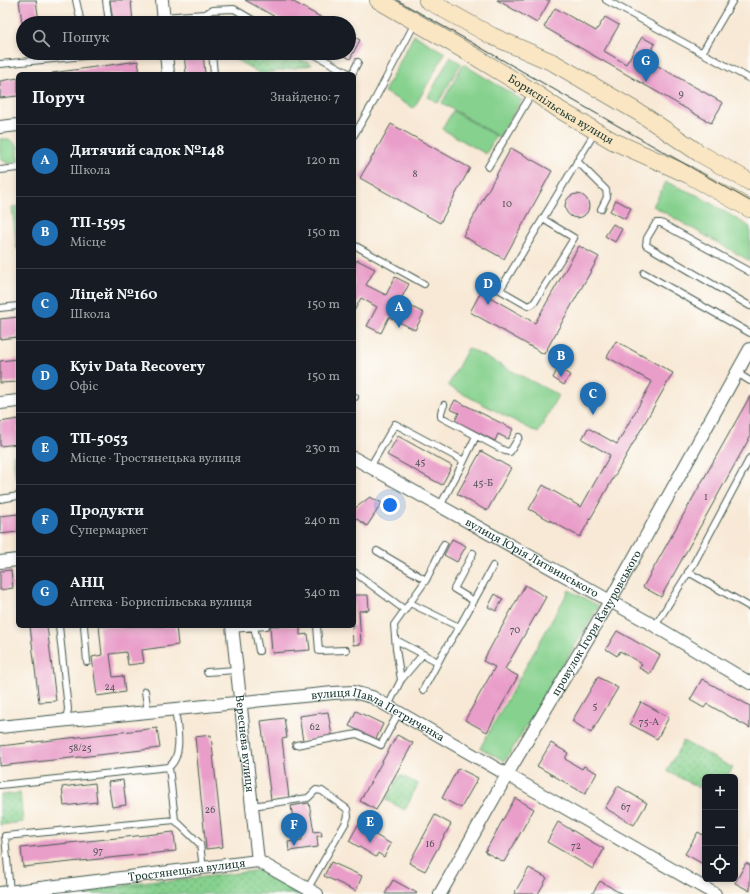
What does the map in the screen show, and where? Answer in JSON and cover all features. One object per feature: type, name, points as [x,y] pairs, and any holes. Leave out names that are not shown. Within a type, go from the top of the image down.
[{"type":"main road","name":"Бориспільська вулиця","points":[[378,0],[532,91],[560,110],[596,131],[639,154],[689,175],[750,209]]},
{"type":"main road","points":[[427,0],[492,36],[554,63],[643,115],[699,153],[750,182]]},
{"type":"street","points":[[162,0],[163,16]]},
{"type":"street","points":[[167,60],[168,72]]},
{"type":"street","points":[[0,127],[16,125]]},
{"type":"street","name":"провулок Ігоря Качуровського","points":[[440,894],[508,774],[610,601],[750,349]]},
{"type":"street","points":[[0,403],[16,401]]},
{"type":"street","name":"вулиця Юрія Литвинського","points":[[356,459],[655,626],[750,683]]},
{"type":"street","points":[[0,562],[16,560]]},
{"type":"street","name":"Вереснева вулиця","points":[[232,628],[258,861]]},
{"type":"street","name":"вулиця Павла Петриченка","points":[[0,727],[353,692],[372,697],[399,712],[715,894]]},
{"type":"street","name":"Тростянецька вулиця","points":[[5,893],[258,861],[313,891]]},
{"type":"lane","points":[[76,0],[79,16]]},
{"type":"lane","points":[[106,0],[108,16]]},
{"type":"lane","points":[[606,0],[750,79]]},
{"type":"lane","points":[[702,53],[733,0]]},
{"type":"lane","points":[[191,16],[205,14],[212,10],[234,9],[246,16]]},
{"type":"lane","points":[[356,131],[416,22]]},
{"type":"lane","points":[[0,64],[42,60]]},
{"type":"lane","points":[[213,60],[214,72]]},
{"type":"lane","points":[[325,60],[347,72]]},
{"type":"lane","points":[[352,72],[358,62]]},
{"type":"lane","points":[[488,167],[532,91]]},
{"type":"lane","points":[[543,219],[574,238],[536,300],[533,304],[528,306],[500,290],[596,131]]},
{"type":"lane","points":[[578,161],[606,190],[607,197],[601,209]]},
{"type":"lane","points":[[0,170],[16,168]]},
{"type":"lane","points":[[750,272],[661,223],[656,223],[647,238],[646,245],[649,247],[750,306]]},
{"type":"lane","points":[[356,246],[424,284]]},
{"type":"lane","points":[[644,273],[750,334]]},
{"type":"lane","points":[[0,308],[16,306]]},
{"type":"lane","points":[[737,373],[750,381]]},
{"type":"lane","points":[[444,405],[441,412],[441,417],[508,452],[512,450],[519,437]]},
{"type":"lane","points":[[370,467],[395,424],[464,461]]},
{"type":"lane","points":[[440,506],[476,436]]},
{"type":"lane","points":[[655,626],[688,572],[750,458]]},
{"type":"lane","points":[[0,499],[16,496]]},
{"type":"lane","points":[[401,680],[394,625],[426,580],[444,544]]},
{"type":"lane","points":[[377,551],[426,580]]},
{"type":"lane","points":[[473,553],[454,589],[474,601]]},
{"type":"lane","points":[[423,690],[438,662],[460,627],[492,566]]},
{"type":"lane","points":[[688,572],[750,607]]},
{"type":"lane","points":[[356,573],[405,610]]},
{"type":"lane","points":[[410,603],[460,627]]},
{"type":"lane","points":[[59,628],[68,709],[66,720]]},
{"type":"lane","points":[[84,628],[87,662]]},
{"type":"lane","points":[[255,628],[259,651]]},
{"type":"lane","points":[[317,628],[319,651],[346,650]]},
{"type":"lane","points":[[396,640],[438,662]]},
{"type":"lane","points":[[388,706],[401,680],[424,654]]},
{"type":"lane","points":[[207,672],[236,670]]},
{"type":"lane","points":[[145,691],[148,712]]},
{"type":"lane","points":[[0,785],[169,767],[174,764],[179,748],[175,709]]},
{"type":"lane","points":[[296,745],[357,734],[381,744],[399,712]]},
{"type":"lane","points":[[169,767],[175,820],[200,844],[202,868]]},
{"type":"lane","points":[[252,806],[308,798],[316,790],[322,791],[347,809],[348,816],[346,822],[313,891]]},
{"type":"lane","points":[[5,893],[5,836],[175,820]]},
{"type":"green space","points":[[414,35],[445,53],[414,108],[384,92]]},
{"type":"green space","points":[[450,57],[461,63],[438,103],[428,97]]},
{"type":"green space","points":[[237,60],[302,60],[312,65],[272,72],[258,72]]},
{"type":"green space","points":[[463,64],[522,100],[499,137],[442,103]]},
{"type":"green space","points":[[453,111],[496,136],[486,154],[442,129]]},
{"type":"green space","points":[[0,139],[9,139],[16,144],[16,163],[8,164],[0,158]]},
{"type":"green space","points":[[666,182],[699,196],[750,227],[750,261],[653,206]]},
{"type":"green space","points":[[16,206],[16,241],[12,207]]},
{"type":"green space","points":[[468,348],[558,395],[538,433],[448,386]]},
{"type":"green space","points":[[16,454],[16,478],[13,455]]},
{"type":"green space","points":[[569,590],[599,606],[505,761],[480,748]]},
{"type":"green space","points":[[683,741],[733,768],[729,774],[702,774],[702,789],[667,771]]},
{"type":"green space","points":[[400,775],[418,784],[405,810],[386,800]]},
{"type":"green space","points":[[20,793],[23,822],[0,825],[0,795]]},
{"type":"green space","points":[[268,869],[310,894],[68,894]]},
{"type":"green space","points":[[164,879],[167,894],[46,894]]},
{"type":"building","points":[[19,0],[36,0],[38,16],[21,16]]},
{"type":"building","points":[[110,0],[131,0],[132,16],[112,16]]},
{"type":"building","points":[[245,0],[290,0],[319,16],[274,16]]},
{"type":"building","points":[[497,0],[550,0],[537,23]]},
{"type":"building","points":[[555,8],[596,31],[605,17],[619,25],[604,51],[626,64],[642,37],[655,44],[640,71],[644,74],[651,62],[723,103],[711,123],[544,27]]},
{"type":"building","points":[[356,38],[360,40],[356,48]]},
{"type":"building","points":[[185,60],[204,60],[205,72],[186,72]]},
{"type":"building","points":[[138,61],[140,72],[59,72]]},
{"type":"building","points":[[16,78],[16,96],[0,98],[0,81]]},
{"type":"building","points":[[391,124],[470,168],[440,223],[360,178]]},
{"type":"building","points":[[511,148],[552,171],[504,259],[463,236]]},
{"type":"building","points":[[577,194],[582,195],[588,201],[588,211],[582,217],[577,218],[572,217],[566,211],[565,206],[566,201],[572,195]]},
{"type":"building","points":[[616,200],[631,208],[625,219],[610,211]]},
{"type":"building","points":[[613,224],[622,229],[615,242],[605,236]]},
{"type":"building","points":[[579,246],[599,257],[544,354],[470,312],[481,292],[535,323]]},
{"type":"building","points":[[357,260],[375,269],[366,285],[386,295],[395,277],[409,284],[400,301],[424,313],[415,330],[389,317],[381,333],[367,326],[377,307],[361,298],[356,307]]},
{"type":"building","points":[[16,317],[16,337],[0,339],[0,319]]},
{"type":"building","points":[[616,341],[673,373],[580,537],[529,509],[543,485],[581,507],[610,455],[582,439],[588,428],[617,444],[652,382],[607,357]]},
{"type":"building","points":[[16,359],[16,382],[0,383],[0,361]]},
{"type":"building","points":[[558,368],[570,375],[564,385],[553,378]]},
{"type":"building","points":[[750,396],[750,437],[661,597],[643,587]]},
{"type":"building","points":[[455,400],[513,429],[508,439],[498,434],[495,441],[455,421],[459,413],[450,409]]},
{"type":"building","points":[[16,419],[16,444],[0,446],[0,422]]},
{"type":"building","points":[[398,436],[452,466],[442,485],[387,455]]},
{"type":"building","points":[[481,451],[511,468],[487,511],[457,494]]},
{"type":"building","points":[[370,497],[382,503],[367,526],[356,518],[356,508]]},
{"type":"building","points":[[16,514],[16,532],[0,534],[0,516]]},
{"type":"building","points":[[452,539],[466,546],[457,562],[444,555]]},
{"type":"building","points":[[11,570],[13,588],[0,590],[0,571]]},
{"type":"building","points":[[525,585],[546,597],[505,669],[518,676],[487,732],[465,720],[495,667],[483,661]]},
{"type":"building","points":[[495,594],[503,599],[496,611],[488,607]]},
{"type":"building","points":[[356,595],[368,595],[369,610],[359,611],[361,644],[353,645],[352,628],[356,628]]},
{"type":"building","points":[[30,628],[47,628],[56,701],[39,702]]},
{"type":"building","points":[[99,628],[176,628],[178,645],[142,650],[144,663],[128,665],[126,652],[110,654],[113,677],[123,676],[125,692],[97,696],[92,657],[102,655]]},
{"type":"building","points":[[270,628],[300,628],[300,635],[308,634],[310,650],[272,653]]},
{"type":"building","points":[[617,631],[660,655],[650,674],[639,668],[642,664],[620,651],[617,656],[606,649]]},
{"type":"building","points":[[598,677],[618,688],[591,733],[572,721]]},
{"type":"building","points":[[702,679],[750,706],[750,728],[707,704],[704,708],[690,700]]},
{"type":"building","points":[[641,702],[669,717],[657,739],[630,724]]},
{"type":"building","points":[[356,711],[383,724],[376,739],[349,726]]},
{"type":"building","points":[[328,712],[332,736],[303,741],[299,716]]},
{"type":"building","points":[[284,718],[287,738],[282,739],[289,798],[271,800],[261,721]]},
{"type":"building","points":[[157,728],[160,748],[0,766],[0,746]]},
{"type":"building","points":[[211,735],[223,847],[206,849],[195,737]]},
{"type":"building","points":[[397,735],[413,743],[376,810],[360,801]]},
{"type":"building","points":[[551,743],[568,753],[565,759],[582,769],[584,766],[597,773],[585,794],[537,766]]},
{"type":"building","points":[[458,768],[478,778],[461,808],[442,798]]},
{"type":"building","points":[[123,780],[126,805],[112,807],[108,782]]},
{"type":"building","points":[[95,783],[97,802],[64,806],[62,787]]},
{"type":"building","points":[[618,786],[647,803],[634,825],[605,808]]},
{"type":"building","points":[[515,798],[534,809],[504,862],[485,852]]},
{"type":"building","points":[[309,803],[314,832],[321,831],[322,836],[317,836],[318,847],[289,851],[288,842],[302,840],[301,832],[295,833],[291,806]]},
{"type":"building","points":[[435,815],[451,824],[425,871],[409,863]]},
{"type":"building","points":[[558,822],[604,849],[593,869],[547,842]]},
{"type":"building","points":[[358,825],[391,844],[384,857],[378,853],[376,857],[349,841]]},
{"type":"building","points":[[174,832],[176,851],[23,867],[21,848]]},
{"type":"building","points":[[698,832],[702,834],[702,863],[685,854]]},
{"type":"building","points":[[331,862],[362,876],[356,891],[324,876]]},
{"type":"building","points":[[746,863],[750,865],[750,891],[735,883],[738,882],[738,878]]},
{"type":"building","points":[[529,868],[547,878],[538,894],[514,894]]},
{"type":"building","points":[[393,880],[417,893],[385,894]]},
{"type":"building","points":[[600,881],[622,894],[592,894]]},
{"type":"tram line","points":[[397,0],[750,201]]},
{"type":"place","name":"АНЦ","points":[[646,82]]},
{"type":"place","name":"Kyiv Data Recovery","points":[[488,305]]},
{"type":"place","name":"Дитячий садок №148","points":[[399,328]]},
{"type":"place","name":"ТП-1595","points":[[561,377]]},
{"type":"place","name":"Ліцей №160","points":[[593,415]]},
{"type":"place","name":"ТП-5053","points":[[370,843]]},
{"type":"place","name":"Продукти","points":[[294,846]]}]
